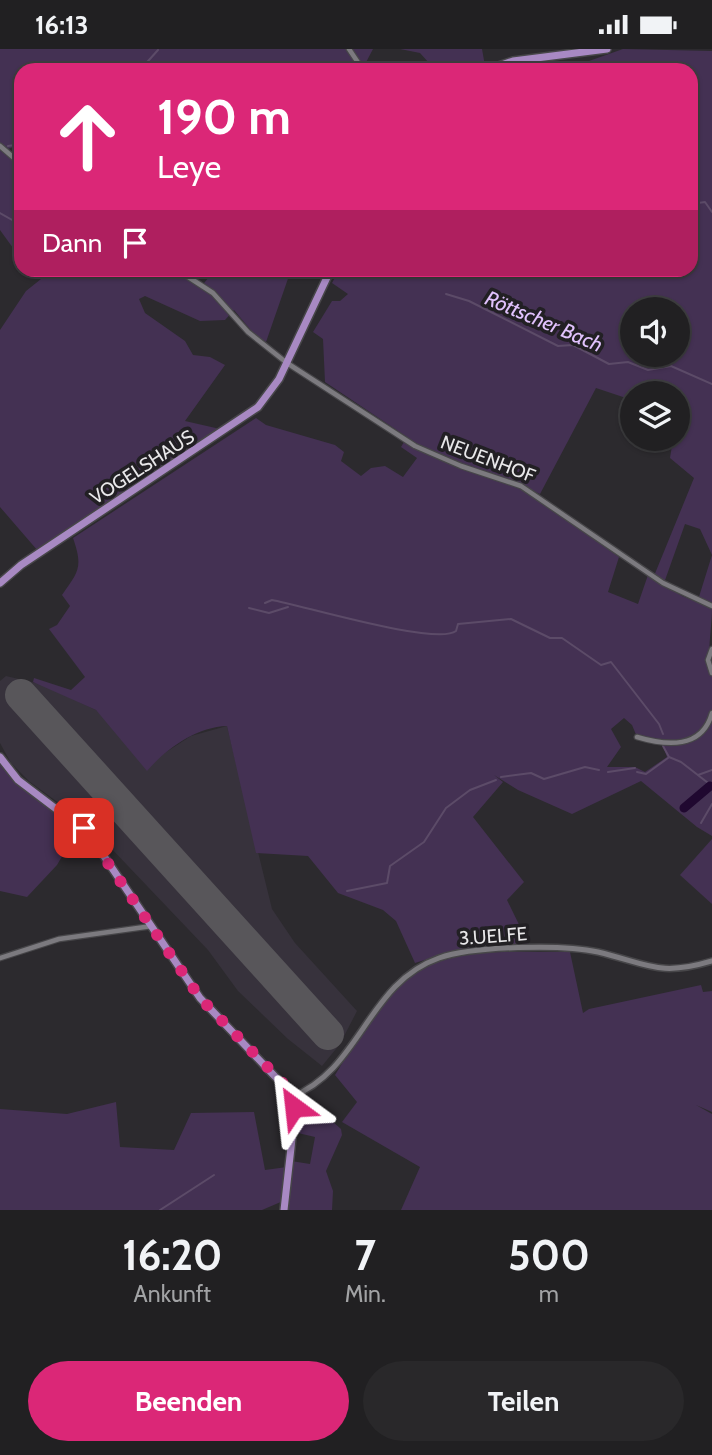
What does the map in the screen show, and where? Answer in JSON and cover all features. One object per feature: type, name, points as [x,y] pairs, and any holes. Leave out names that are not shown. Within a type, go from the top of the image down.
[{"type":"main road","points":[[507,63],[607,49]]},
{"type":"main road","points":[[287,363],[327,277]]},
{"type":"main road","name":"VOGELSHAUS","points":[[0,583],[21,565],[250,414],[271,391],[287,363]]},
{"type":"main road","points":[[0,757],[24,785],[84,828],[208,1007],[282,1082],[291,1097],[295,1112],[284,1210]]},
{"type":"street","name":"NEUENHOF","points":[[188,277],[213,293],[248,332],[287,363],[423,450],[530,490],[602,544],[663,583],[712,606]]},
{"type":"street","points":[[712,649],[708,660],[712,673]]},
{"type":"street","points":[[637,737],[662,743],[689,742],[702,732],[712,713]]},
{"type":"street","points":[[0,958],[49,941],[152,926]]},
{"type":"street","name":"3.UELFE","points":[[291,1097],[318,1083],[338,1065],[373,1009],[394,985],[414,970],[437,959],[467,952],[570,948],[599,953],[659,970],[685,968],[712,961]]},
{"type":"shaded area","points":[[0,49],[373,49],[366,63],[14,63],[14,147],[8,149],[0,143]]},
{"type":"shaded area","points":[[400,49],[482,49],[484,63],[429,63],[420,53]]},
{"type":"shaded area","points":[[623,49],[712,51],[712,555],[700,529],[685,524],[664,583],[654,576],[694,478],[670,458],[671,451],[690,451],[690,381],[620,381],[620,396],[596,388],[540,494],[501,476],[499,479],[532,494],[619,557],[608,592],[638,604],[648,575],[682,596],[712,608],[709,651],[712,675],[712,836],[641,781],[572,814],[518,790],[494,775],[503,782],[473,817],[524,882],[507,900],[530,947],[444,954],[415,963],[396,921],[383,910],[338,893],[308,856],[256,853],[227,726],[204,730],[182,741],[147,771],[96,710],[33,682],[34,678],[71,690],[85,677],[49,629],[57,625],[70,606],[62,595],[78,568],[73,538],[256,418],[266,425],[335,445],[344,452],[341,461],[361,476],[371,468],[385,466],[403,477],[417,458],[401,447],[407,437],[325,382],[323,339],[313,332],[332,301],[340,301],[348,294],[332,283],[335,277],[698,277],[698,63],[572,63],[589,61]],"holes":[[[624,718],[632,725],[637,737],[662,743],[667,757],[645,772],[635,767],[607,767],[621,747],[611,729]]]},
{"type":"shaded area","points":[[0,149],[14,161],[14,249],[0,230]]},
{"type":"shaded area","points":[[38,277],[183,277],[214,296],[217,293],[204,283],[209,277],[289,277],[266,342],[254,334],[234,310],[225,320],[200,321],[145,296],[139,299],[145,313],[185,341],[193,355],[210,357],[225,365],[185,421],[220,429],[38,551],[0,507],[0,330],[26,291],[41,279]]},
{"type":"shaded area","points":[[712,555],[712,605],[698,600]]},
{"type":"shaded area","points":[[6,676],[40,684],[96,710],[160,756],[191,736],[227,726],[272,909],[295,943],[357,1011],[340,1044],[322,1066],[288,1039],[238,991],[208,950],[89,825],[30,782],[11,763],[0,743],[0,681]]},
{"type":"shaded area","points":[[0,762],[83,831],[71,841],[57,865],[27,897],[0,891]]},
{"type":"shaded area","points":[[712,839],[712,904],[680,875]]},
{"type":"shaded area","points":[[570,952],[583,1013],[589,1009],[701,985],[703,992],[712,991],[712,1112],[696,1105],[712,1114],[712,1210],[401,1210],[420,1167],[342,1122],[357,1102],[335,1075],[365,1027],[381,1004],[400,984],[418,971],[438,962],[481,953]]},
{"type":"shaded area","points":[[116,1102],[120,1147],[174,1150],[191,1113],[254,1112],[265,1170],[287,1167],[283,1201],[262,1210],[0,1210],[0,1109],[67,1114]]},
{"type":"shaded area","points":[[300,1115],[333,1122],[341,1129],[342,1135],[326,1171],[333,1191],[332,1210],[285,1210],[291,1161],[310,1164],[315,1137],[298,1133]]},
{"type":"waterway","points":[[146,63],[158,50]]},
{"type":"waterway","points":[[8,146],[14,145]]},
{"type":"waterway","points":[[698,203],[705,202],[712,212]]},
{"type":"waterway","points":[[0,213],[14,221]]},
{"type":"waterway","name":"Röttscher Bach","points":[[446,294],[469,301],[558,346],[573,345],[609,364],[628,362],[648,370],[671,366],[712,384]]},
{"type":"waterway","points":[[265,603],[272,600],[367,623],[423,633],[444,634],[456,631],[458,624],[511,619],[550,638],[562,638],[601,665],[611,662],[659,724],[663,734]]},
{"type":"waterway","points":[[249,608],[269,613],[288,607]]},
{"type":"waterway","points":[[663,746],[669,757]]},
{"type":"waterway","points":[[669,757],[681,762],[712,786]]},
{"type":"waterway","points":[[637,772],[646,774],[668,758]]},
{"type":"waterway","points":[[501,777],[531,773],[544,779],[585,767],[599,770]]},
{"type":"waterway","points":[[608,772],[635,768]]},
{"type":"waterway","points":[[698,775],[712,770]]},
{"type":"waterway","points":[[347,891],[387,883],[390,866],[424,842],[446,808],[470,790],[496,780]]},
{"type":"waterway","points":[[684,808],[710,786]]},
{"type":"waterway","points":[[701,823],[712,804]]},
{"type":"waterway","points":[[160,1210],[214,1175]]},
{"type":"runway","points":[[21,695],[328,1034]]},
{"type":"route","points":[[84,828],[200,998],[282,1082],[294,1107]]}]
